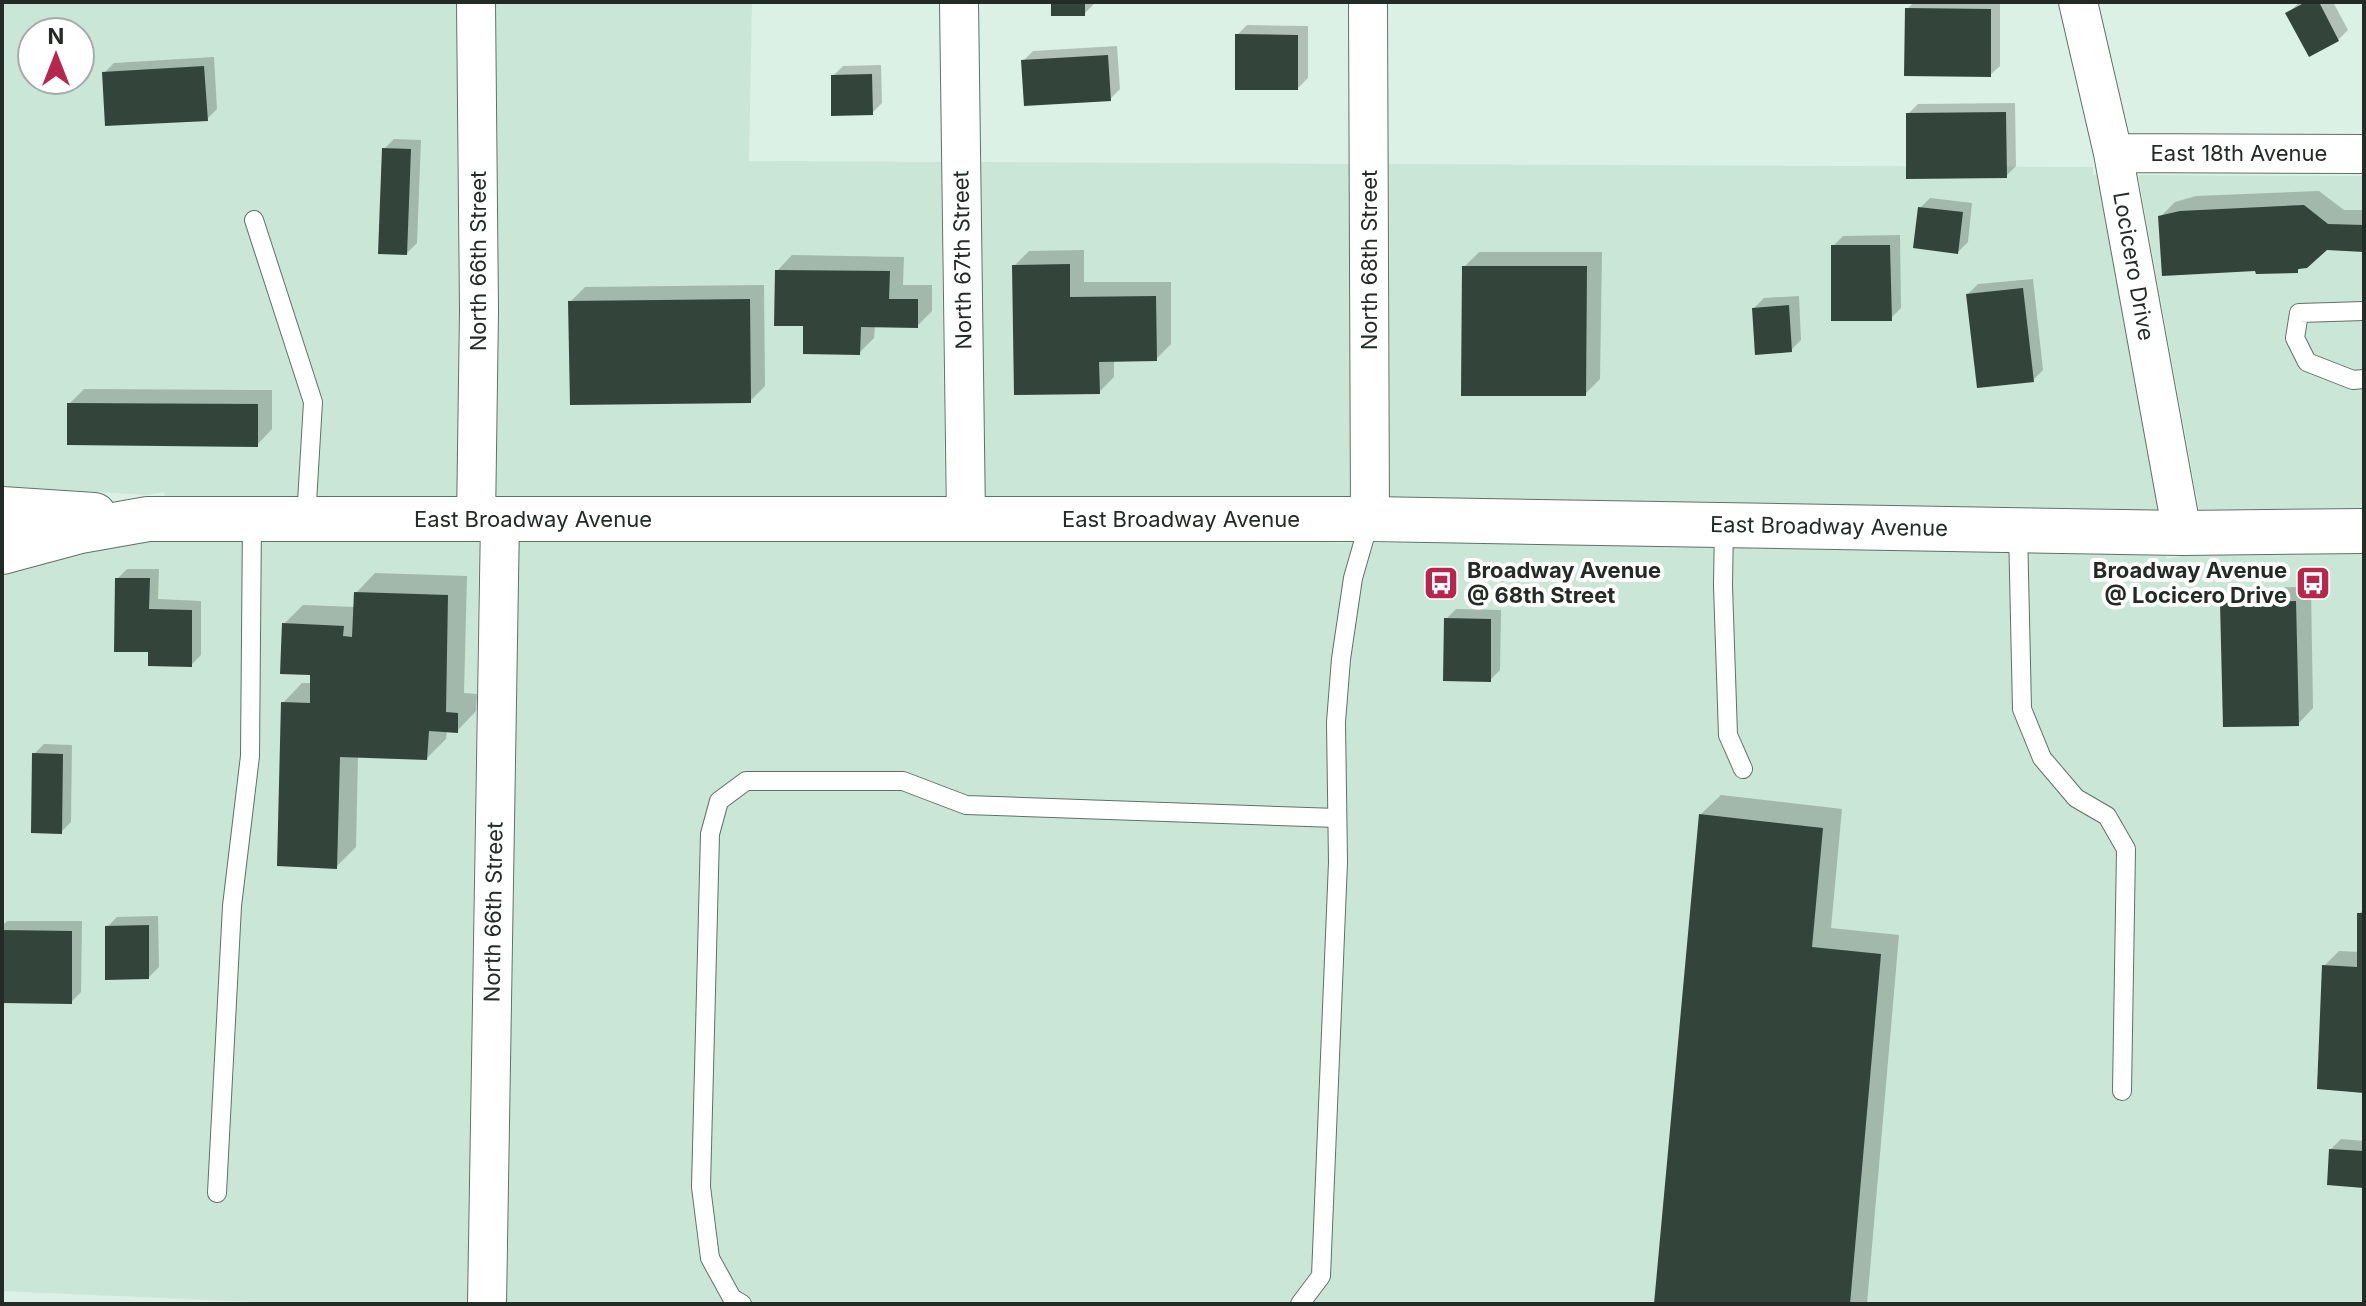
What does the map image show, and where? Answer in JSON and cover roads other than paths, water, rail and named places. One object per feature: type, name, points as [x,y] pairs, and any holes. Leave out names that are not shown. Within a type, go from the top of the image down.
[{"type":"main road","points":[[2,509],[148,519]]},
{"type":"main road","name":"East Broadway Avenue","points":[[2,552],[80,531],[148,519],[1370,519],[2182,533],[2364,531]]},
{"type":"street","name":"North 66th Street","points":[[476,2],[479,311],[488,520],[487,1304]]},
{"type":"street","name":"North 67th Street","points":[[959,2],[966,519]]},
{"type":"street","name":"North 68th Street","points":[[1368,2],[1370,519]]},
{"type":"street","name":"Locicero Drive","points":[[2078,2],[2113,153],[2182,533]]},
{"type":"street","name":"East 18th Avenue","points":[[2113,153],[2364,154]]},
{"type":"lane","points":[[254,220],[313,402],[306,519]]},
{"type":"lane","points":[[2364,311],[2299,313],[2295,338],[2307,362],[2353,380],[2364,379]]},
{"type":"lane","points":[[217,1193],[232,906],[250,756],[252,519]]},
{"type":"lane","points":[[1300,1304],[1321,1276],[1338,862],[1336,734],[1341,659],[1353,578],[1370,519]]},
{"type":"lane","points":[[1724,524],[1728,735],[1743,769]]},
{"type":"lane","points":[[2018,529],[2022,709],[2042,758],[2076,798],[2107,816],[2126,849],[2122,1091]]},
{"type":"lane","points":[[742,1304],[732,1298],[710,1258],[701,1187],[710,834],[719,801],[746,781],[903,781],[966,805],[1337,818]]},
{"type":"place","name":"Broadway Avenue @ 68th Street","points":[[1441,583]]},
{"type":"place","name":"Broadway Avenue @ Locicero Drive","points":[[2313,583]]}]
